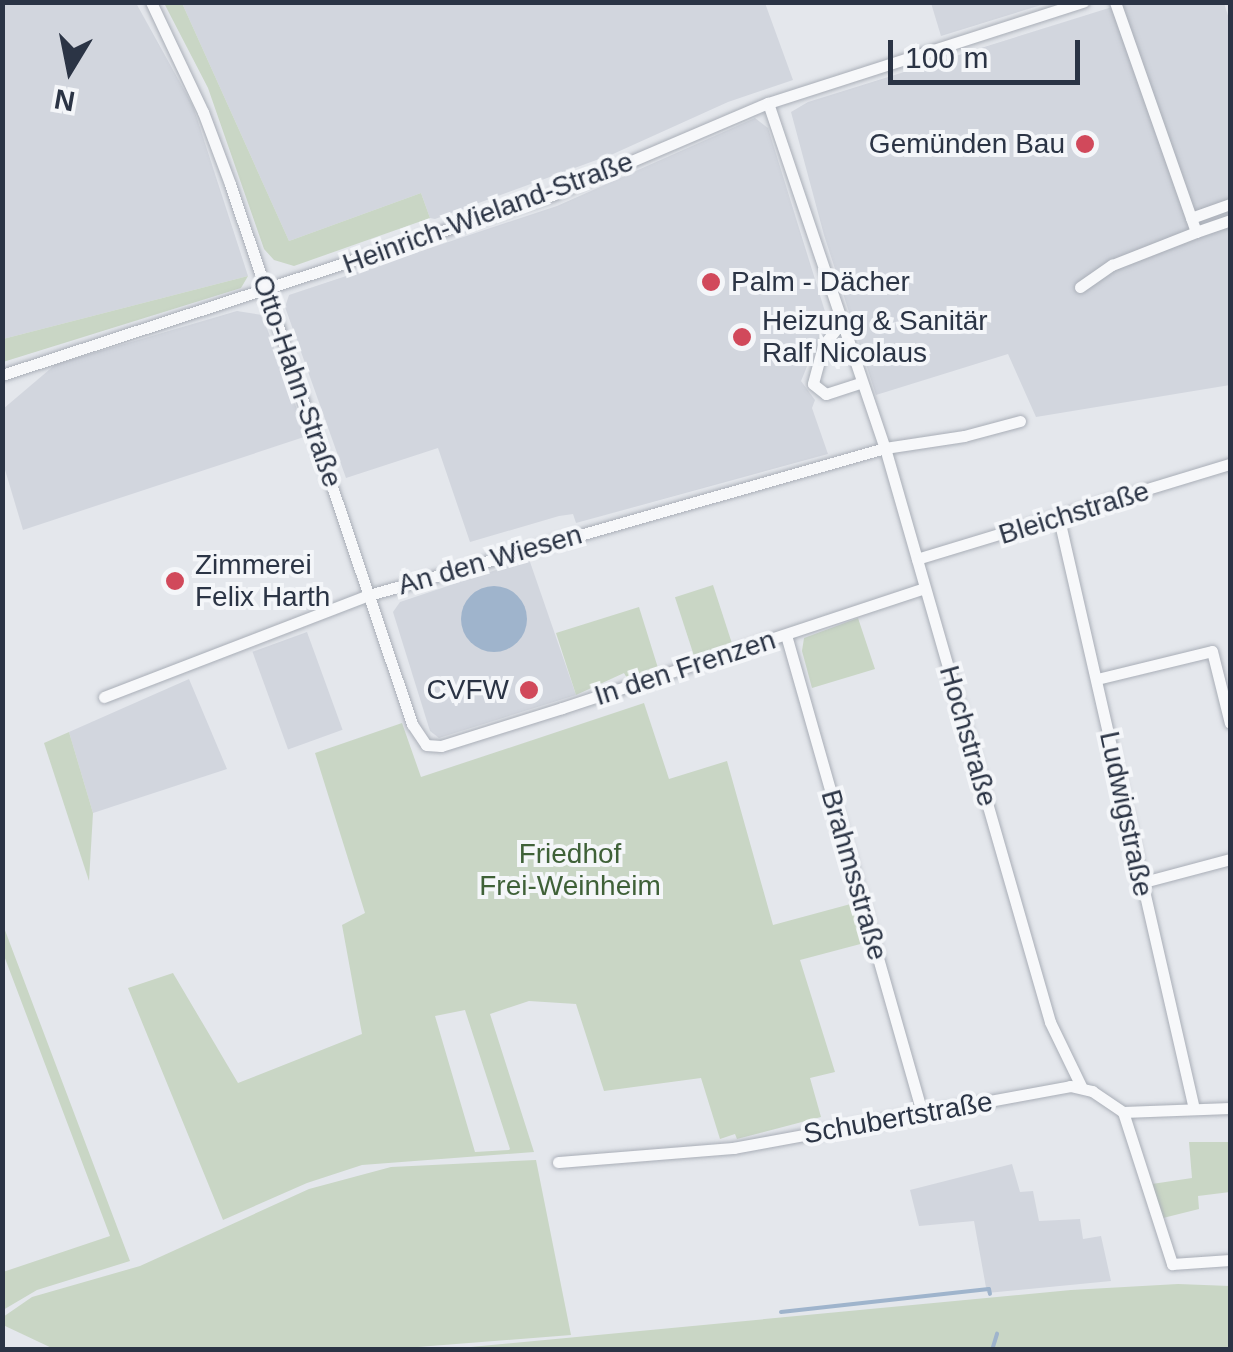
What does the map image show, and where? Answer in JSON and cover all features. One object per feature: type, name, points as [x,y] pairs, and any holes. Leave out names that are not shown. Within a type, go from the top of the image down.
[{"type":"street","name":"Otto-Hahn-Straße","points":[[151,2],[203,112],[418,737],[429,746],[445,745]]},
{"type":"street","name":"Heinrich-Wieland-Straße","points":[[2,376],[552,195],[768,103],[1083,2]]},
{"type":"street","points":[[1115,2],[1196,232]]},
{"type":"street","name":"Hochstraße","points":[[768,103],[885,448],[1050,1022],[1082,1086]]},
{"type":"street","points":[[1191,218],[1230,204]]},
{"type":"street","points":[[1080,288],[1112,265],[1230,220]]},
{"type":"street","points":[[840,324],[815,364],[813,384],[826,394],[860,383]]},
{"type":"street","name":"An den Wiesen","points":[[104,697],[369,595],[885,448],[964,436],[1020,421]]},
{"type":"street","name":"Bleichstraße","points":[[917,559],[1230,464]]},
{"type":"street","name":"Ludwigstraße","points":[[1058,519],[1194,1109]]},
{"type":"street","name":"In den Frenzen","points":[[445,745],[925,588]]},
{"type":"street","name":"Brahmsstraße","points":[[786,635],[922,1114]]},
{"type":"street","points":[[1097,679],[1212,651],[1230,723]]},
{"type":"street","points":[[1140,883],[1230,858]]},
{"type":"street","points":[[1082,1086],[1123,1112],[1230,1108]]},
{"type":"street","name":"Schubertstraße","points":[[558,1162],[732,1148],[1082,1086]]},
{"type":"street","points":[[1123,1112],[1172,1264],[1230,1260]]},
{"type":"shaded area","points":[[931,2],[1048,3],[941,36]]},
{"type":"shaded area","points":[[3,3],[136,3],[193,106],[248,276],[3,339]]},
{"type":"shaded area","points":[[182,3],[765,3],[793,80],[728,102],[613,154],[435,219],[430,218],[421,193],[289,241]]},
{"type":"shaded area","points":[[1125,3],[1224,3],[1230,22],[1230,385],[1036,417],[1008,354],[876,395],[824,235],[791,112],[808,102]]},
{"type":"shaded area","points":[[755,118],[768,128],[827,318],[801,381],[815,400],[812,408],[828,454],[576,523],[573,514],[559,516],[470,542],[438,448],[346,478],[285,307],[289,295],[557,206]]},
{"type":"shaded area","points":[[237,311],[262,315],[307,436],[23,530],[3,463],[3,409],[56,364]]},
{"type":"shaded area","points":[[529,559],[576,695],[439,738],[430,731],[393,612],[400,602]]},
{"type":"shaded area","points":[[307,632],[343,730],[288,750],[252,652]]},
{"type":"shaded area","points":[[189,679],[227,769],[93,813],[69,732]]},
{"type":"shaded area","points":[[1012,1164],[1020,1192],[1033,1191],[1039,1221],[1080,1219],[1083,1239],[1101,1236],[1111,1281],[987,1293],[974,1221],[919,1226],[910,1190]]},
{"type":"green space","points":[[164,3],[182,3],[289,241],[421,193],[430,218],[294,266],[274,260],[264,249],[208,88]]},
{"type":"green space","points":[[248,276],[241,288],[3,362],[3,339]]},
{"type":"green space","points":[[713,585],[732,644],[694,656],[675,597]]},
{"type":"green space","points":[[639,607],[658,668],[627,678],[624,673],[576,695],[556,633]]},
{"type":"green space","points":[[858,618],[875,669],[812,688],[802,651],[804,638]]},
{"type":"green space","name":"Friedhof Frei-Weinheim","points":[[644,703],[669,779],[727,761],[773,925],[858,902],[868,942],[800,960],[835,1072],[810,1078],[821,1117],[737,1139],[735,1134],[720,1139],[701,1078],[604,1091],[576,1004],[529,1001],[490,1014],[534,1152],[362,1165],[307,1183],[223,1220],[128,988],[173,973],[238,1083],[362,1034],[342,925],[365,913],[315,753],[402,723],[421,777]],"holes":[[[465,1010],[510,1149],[475,1152],[435,1016]]]},
{"type":"green space","points":[[69,732],[93,813],[89,881],[44,743]]},
{"type":"green space","points":[[3,925],[130,1261],[37,1290],[3,1310],[3,1272],[110,1236],[3,953]]},
{"type":"green space","points":[[1189,1142],[1230,1142],[1230,1192],[1198,1196],[1199,1209],[1163,1218],[1152,1184],[1192,1178]]},
{"type":"green space","points":[[536,1160],[571,1335],[380,1350],[56,1350],[3,1325],[3,1317],[32,1297],[140,1266],[309,1189],[391,1167]]},
{"type":"green space","points":[[1178,1284],[1230,1286],[1230,1349],[450,1349],[1071,1290]]},
{"type":"water","points":[[494,586],[517,596],[527,619],[517,642],[494,652],[471,642],[461,619],[471,596]]},
{"type":"waterway","points":[[781,1312],[989,1289],[990,1294]]},
{"type":"waterway","points":[[993,1347],[997,1334]]},
{"type":"waterway","points":[[975,1350],[994,1350]]},
{"type":"place","name":"Gemünden Bau","points":[[1085,144]]},
{"type":"place","name":"Palm - Dächer","points":[[711,282]]},
{"type":"place","name":"Heizung & Sanitär Ralf Nicolaus","points":[[742,337]]},
{"type":"place","name":"Zimmerei Felix Harth","points":[[175,581]]},
{"type":"place","name":"CVFW","points":[[529,690]]}]
